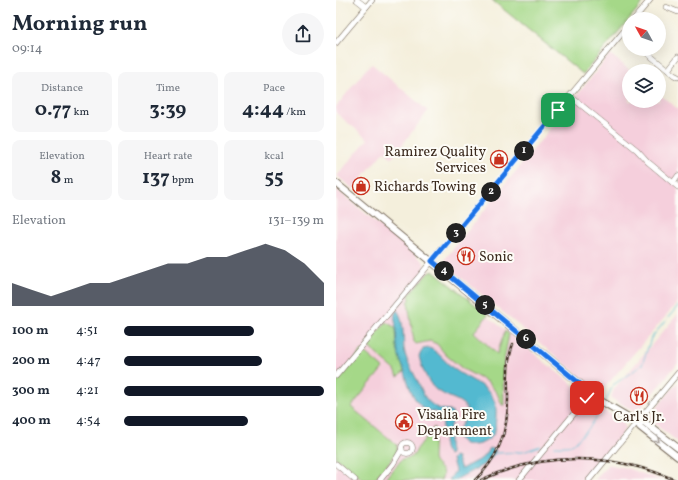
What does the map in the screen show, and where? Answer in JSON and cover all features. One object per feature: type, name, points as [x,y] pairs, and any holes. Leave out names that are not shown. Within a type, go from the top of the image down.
[{"type":"main road","points":[[336,183],[602,402],[637,422],[640,427],[678,457]]},
{"type":"main road","points":[[637,422],[644,422],[678,448]]},
{"type":"street","points":[[358,0],[366,7]]},
{"type":"street","points":[[337,40],[372,0]]},
{"type":"street","points":[[640,12],[650,0]]},
{"type":"street","points":[[666,7],[678,12]]},
{"type":"street","points":[[336,376],[622,33]]},
{"type":"street","points":[[651,56],[674,75],[678,76]]},
{"type":"street","points":[[668,70],[678,57]]},
{"type":"street","points":[[570,96],[637,150],[648,162],[678,187]]},
{"type":"street","points":[[673,183],[678,176]]},
{"type":"street","points":[[589,480],[678,373]]},
{"type":"street","points":[[519,480],[591,393]]},
{"type":"street","points":[[380,480],[393,464],[404,443],[410,443],[412,450],[393,464]]},
{"type":"street","points":[[402,449],[403,452],[407,453]]},
{"type":"street","points":[[336,464],[355,480]]},
{"type":"shaded area","points":[[610,54],[622,64],[622,108],[666,108],[666,100],[678,109],[678,302],[600,393],[446,265],[445,259]]},
{"type":"shaded area","points":[[372,64],[428,111],[392,158],[384,151],[353,189],[337,176],[368,139],[336,113],[336,107],[366,69]]},
{"type":"shaded area","points":[[336,189],[424,262],[424,266],[431,273],[434,273],[583,393],[589,402],[593,401],[608,413],[623,422],[625,428],[620,436],[582,480],[336,480]]},
{"type":"shaded area","points":[[678,314],[678,363],[638,411],[634,411],[611,398],[614,389]]},
{"type":"shaded area","points":[[678,382],[678,442],[649,419]]},
{"type":"shaded area","points":[[608,464],[626,468],[662,480],[595,480]]},
{"type":"green space","points":[[492,0],[645,0],[635,12],[622,12],[622,27],[583,74]]},
{"type":"green space","points":[[434,271],[488,315],[474,332],[497,354],[505,331],[509,334],[503,367],[504,405],[502,405],[497,393],[487,382],[463,369],[446,355],[437,344],[430,341],[416,344],[414,342],[408,303],[410,299],[409,295],[428,273]]},
{"type":"green space","points":[[386,322],[396,328],[397,346],[404,372],[398,377],[395,370],[366,345]]},
{"type":"green space","points":[[362,350],[383,368],[351,407],[397,445],[396,454],[374,480],[363,480],[336,458],[336,381]]},
{"type":"green space","points":[[434,427],[433,459],[435,464],[442,472],[443,475],[441,480],[385,480],[402,459],[412,457]]},
{"type":"water","points":[[397,310],[402,323],[405,354],[423,394],[433,405],[450,411],[453,415],[454,419],[450,427],[449,445],[451,454],[449,455],[444,448],[443,416],[421,406],[414,397],[409,386],[398,350],[394,316]]},
{"type":"water","points":[[429,348],[436,352],[459,373],[481,385],[490,393],[495,403],[496,418],[494,434],[486,441],[476,445],[469,445],[463,443],[458,438],[457,433],[465,420],[467,410],[460,402],[436,390],[429,382],[419,356],[423,349]]},
{"type":"water","points":[[490,448],[496,450],[485,464],[455,480],[449,480],[455,471],[452,459],[454,457],[457,458],[461,469],[482,458]]},
{"type":"waterway","points":[[606,401],[613,385],[642,365],[651,338],[678,306]]},
{"type":"waterway","points":[[554,446],[568,446],[575,443],[590,427],[604,405]]},
{"type":"waterway","points":[[492,455],[497,453],[523,452],[540,446]]},
{"type":"railway","points":[[475,480],[490,463],[496,453],[504,433],[508,411],[508,364],[513,344]]},
{"type":"railway","points":[[481,480],[529,464],[554,460],[578,459],[603,460],[628,465],[652,471],[675,480]]},
{"type":"place","name":"Ramirez Quality Services","points":[[499,159]]},
{"type":"place","name":"Richards Towing","points":[[361,186]]},
{"type":"place","name":"Sonic","points":[[466,256]]},
{"type":"place","name":"Carl's Jr.","points":[[639,396]]},
{"type":"place","name":"Visalia Fire Department","points":[[404,422]]},
{"type":"route","points":[[558,110],[432,261],[591,393],[587,398]]}]
